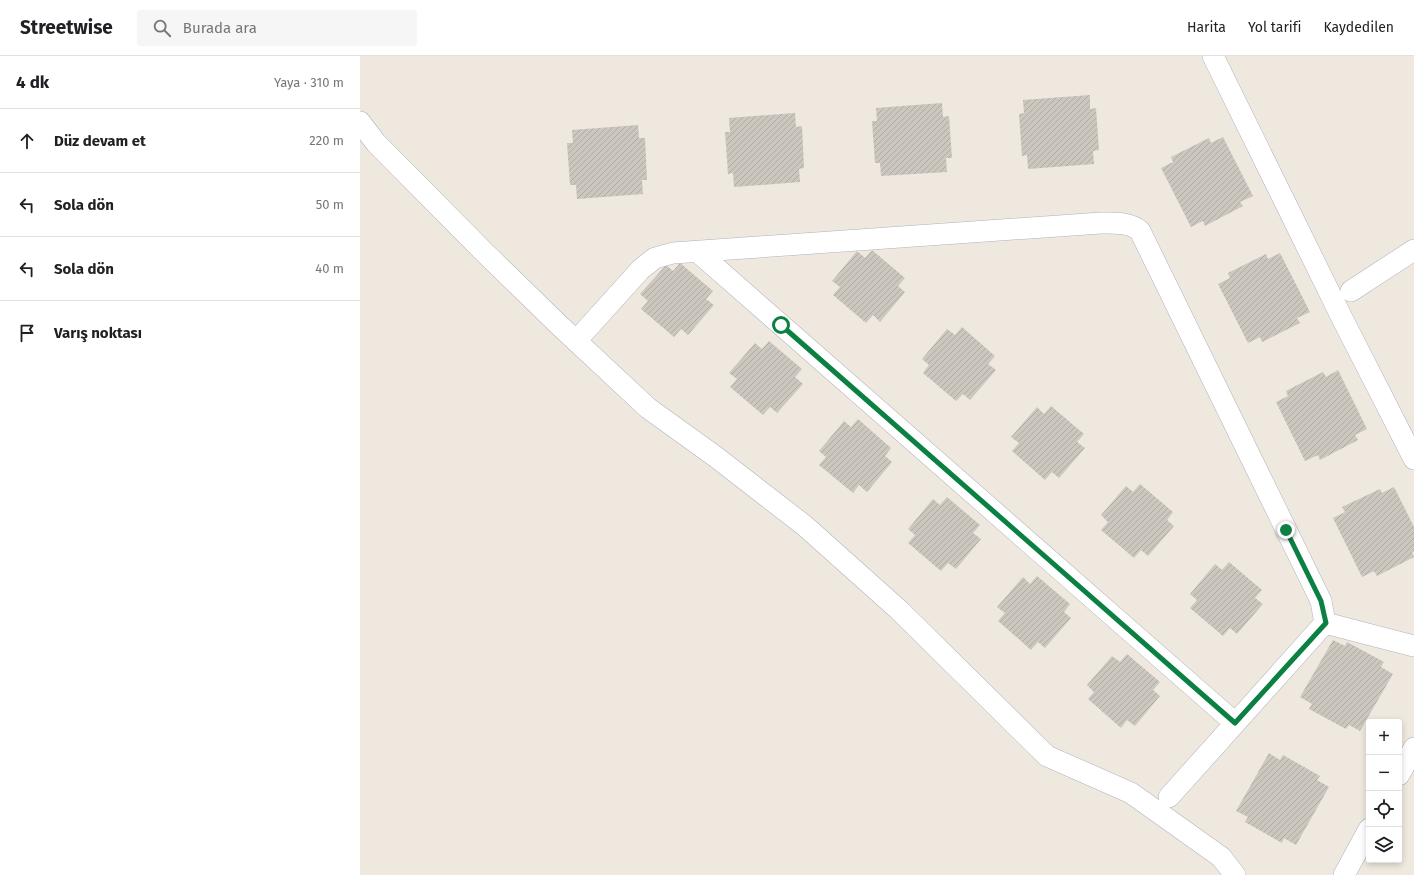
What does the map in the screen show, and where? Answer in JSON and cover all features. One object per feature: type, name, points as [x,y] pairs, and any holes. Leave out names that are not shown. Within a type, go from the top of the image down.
[{"type":"street","points":[[1213,56],[1343,320],[1414,459]]},
{"type":"street","points":[[360,122],[376,143],[477,245],[648,408],[716,457],[805,526],[899,610],[1047,756],[1131,793],[1221,857],[1235,875]]},
{"type":"street","points":[[576,341],[641,269],[655,258],[673,253],[1101,223],[1118,223],[1136,228],[1140,232],[1321,601],[1326,623]]},
{"type":"street","points":[[1351,291],[1414,250]]},
{"type":"street","points":[[698,252],[1235,723]]},
{"type":"street","points":[[1326,623],[1414,646]]},
{"type":"street","points":[[1169,797],[1326,623]]},
{"type":"street","points":[[1402,770],[1414,748]]},
{"type":"street","points":[[1344,875],[1366,835]]},
{"type":"building","points":[[1090,95],[1090,109],[1096,108],[1099,150],[1093,151],[1094,164],[1028,169],[1027,155],[1022,156],[1019,114],[1024,113],[1023,100]]},
{"type":"building","points":[[942,103],[943,117],[949,116],[952,158],[946,158],[947,172],[881,176],[880,163],[875,163],[872,121],[877,121],[876,108]]},
{"type":"building","points":[[795,113],[796,127],[802,126],[804,168],[799,169],[800,182],[734,187],[733,173],[728,174],[725,132],[730,132],[729,118]]},
{"type":"building","points":[[638,125],[639,138],[645,138],[647,180],[642,180],[643,194],[577,199],[576,185],[570,185],[567,143],[573,143],[572,130]]},
{"type":"building","points":[[1223,137],[1253,196],[1240,202],[1243,206],[1205,226],[1203,221],[1191,227],[1161,168],[1173,162],[1171,157],[1209,138],[1211,143]]},
{"type":"building","points":[[872,250],[905,278],[898,286],[905,292],[880,322],[873,315],[866,323],[833,295],[840,287],[832,281],[857,251],[865,258]]},
{"type":"building","points":[[1280,253],[1310,312],[1297,318],[1300,323],[1262,342],[1260,337],[1248,343],[1218,284],[1230,278],[1228,273],[1266,254],[1268,259]]},
{"type":"building","points":[[680,263],[713,291],[706,299],[714,305],[688,335],[681,329],[674,337],[641,309],[648,301],[640,294],[666,265],[673,271]]},
{"type":"building","points":[[962,327],[995,356],[988,364],[996,370],[970,400],[963,394],[956,401],[923,373],[929,365],[922,359],[947,329],[955,335]]},
{"type":"building","points":[[769,341],[802,369],[795,377],[803,384],[777,413],[770,407],[763,415],[730,387],[737,379],[729,373],[755,343],[762,349]]},
{"type":"building","points":[[1338,370],[1367,429],[1355,435],[1358,440],[1320,460],[1318,455],[1305,461],[1276,402],[1288,396],[1286,391],[1323,372],[1326,377]]},
{"type":"building","points":[[1051,406],[1084,434],[1077,442],[1085,448],[1059,478],[1052,472],[1045,480],[1012,451],[1019,443],[1011,437],[1037,407],[1044,414]]},
{"type":"building","points":[[858,419],[891,448],[885,456],[892,462],[867,492],[859,485],[853,493],[819,465],[826,457],[819,451],[844,421],[851,427]]},
{"type":"building","points":[[1140,484],[1173,512],[1167,520],[1174,526],[1148,556],[1141,550],[1134,558],[1101,530],[1108,522],[1101,515],[1126,486],[1133,492]]},
{"type":"building","points":[[1394,487],[1414,527],[1414,551],[1412,552],[1414,557],[1377,576],[1374,571],[1362,577],[1333,518],[1345,512],[1342,507],[1380,489],[1382,493]]},
{"type":"building","points":[[947,497],[980,525],[973,533],[981,539],[956,569],[948,563],[941,571],[908,543],[915,535],[908,529],[933,499],[940,505]]},
{"type":"building","points":[[1229,562],[1262,590],[1255,598],[1263,604],[1237,634],[1230,628],[1223,636],[1190,608],[1197,600],[1190,594],[1215,564],[1222,570]]},
{"type":"building","points":[[1037,576],[1070,604],[1064,612],[1071,618],[1045,648],[1038,642],[1031,650],[998,621],[1005,613],[997,607],[1023,577],[1030,584]]},
{"type":"building","points":[[1333,640],[1345,646],[1347,642],[1384,662],[1381,667],[1393,674],[1360,731],[1349,725],[1346,729],[1309,709],[1312,704],[1300,697]]},
{"type":"building","points":[[1127,654],[1160,682],[1153,690],[1160,696],[1135,726],[1127,720],[1121,728],[1088,699],[1094,692],[1087,685],[1112,656],[1120,662]]},
{"type":"building","points":[[1269,753],[1280,760],[1283,755],[1320,776],[1317,780],[1329,787],[1296,845],[1284,838],[1282,843],[1245,822],[1248,817],[1236,811]]},
{"type":"route","points":[[781,325],[1235,723],[1326,623],[1321,601],[1286,530]]}]
